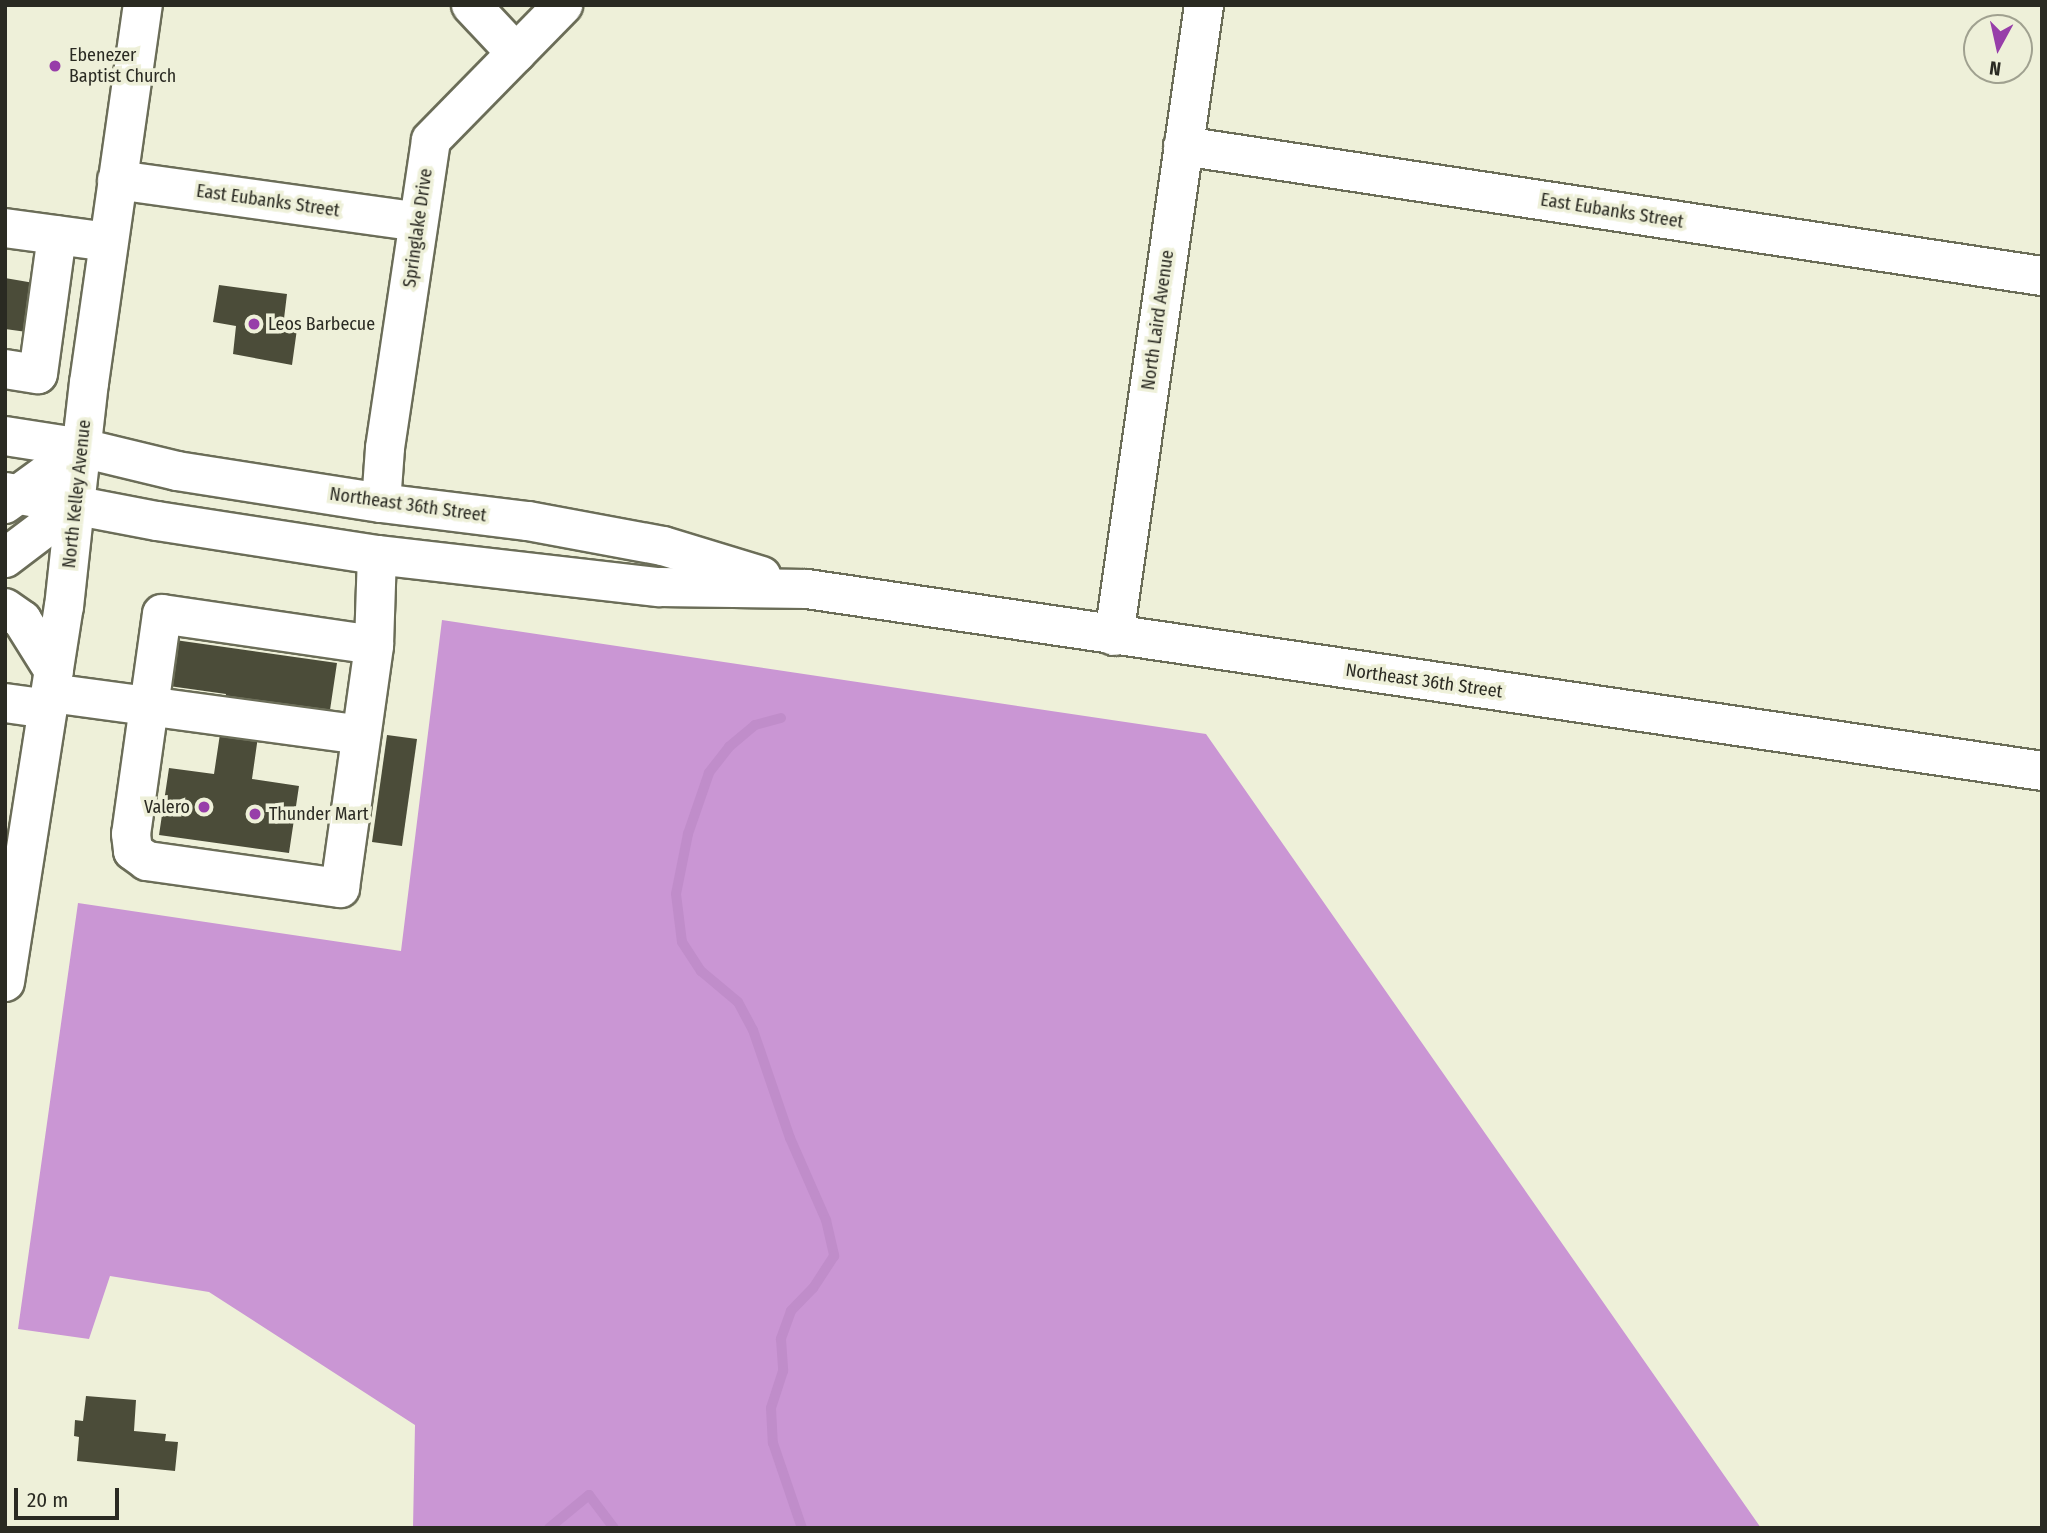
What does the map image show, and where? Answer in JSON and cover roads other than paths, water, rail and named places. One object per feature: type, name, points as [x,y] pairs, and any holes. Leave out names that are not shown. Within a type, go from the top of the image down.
[{"type":"main road","name":"North Kelley Avenue","points":[[5,982],[18,829],[51,691],[108,242],[143,5]]},
{"type":"main road","points":[[471,5],[516,52]]},
{"type":"main road","name":"Springlake Drive","points":[[149,706],[131,834],[133,851],[147,861],[340,888],[374,645],[385,448],[431,140],[563,5]]},
{"type":"main road","name":"North Laird Avenue","points":[[1114,636],[1204,5]]},
{"type":"main road","name":"East Eubanks Street","points":[[1182,146],[2042,276]]},
{"type":"main road","name":"East Eubanks Street","points":[[117,180],[418,222]]},
{"type":"main road","points":[[5,229],[108,242]]},
{"type":"main road","points":[[5,369],[38,374],[57,235]]},
{"type":"main road","name":"Northeast 36th Street","points":[[5,436],[82,448],[177,471],[528,521],[663,546],[807,589],[2042,771]]},
{"type":"main road","points":[[9,497],[82,448]]},
{"type":"main road","name":"Northeast 36th Street","points":[[9,497],[75,505],[157,521],[377,555],[660,587],[807,589]]},
{"type":"main road","points":[[5,558],[75,505]]},
{"type":"main road","points":[[5,608],[22,621],[51,691]]},
{"type":"main road","points":[[149,706],[162,614],[374,645]]},
{"type":"main road","points":[[5,703],[51,691],[361,736]]},
{"type":"waterway","points":[[781,718],[755,725],[729,747],[709,773],[688,834],[676,894],[682,942],[701,971],[738,1002],[753,1030],[790,1138],[826,1220],[834,1256],[813,1288],[791,1311],[781,1339],[783,1371],[771,1408],[773,1443],[802,1528]]},
{"type":"waterway","points":[[549,1528],[589,1495],[614,1528]]},
{"type":"place","name":"Ebenezer Baptist Church","points":[[55,66]]},
{"type":"place","name":"Leos Barbecue","points":[[254,324]]},
{"type":"place","name":"Valero","points":[[204,807]]},
{"type":"place","name":"Thunder Mart","points":[[255,814]]}]
